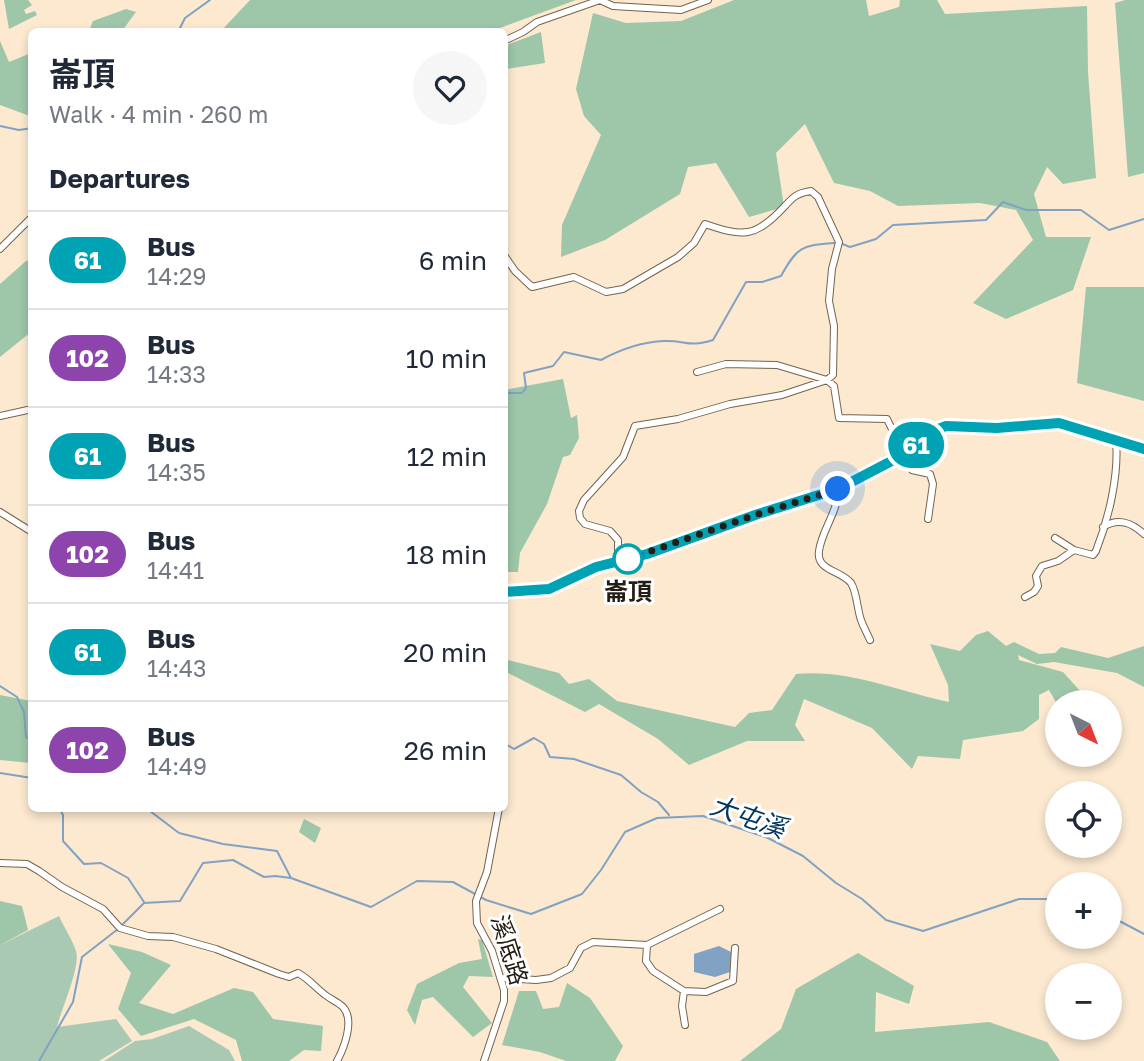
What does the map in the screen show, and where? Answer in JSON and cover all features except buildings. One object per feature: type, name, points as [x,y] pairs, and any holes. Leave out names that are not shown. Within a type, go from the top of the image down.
[{"type":"street","points":[[508,39],[537,22],[600,0],[613,6],[681,10],[708,0]]},
{"type":"street","points":[[508,261],[532,288],[574,277],[611,292],[623,289],[678,257],[694,243],[705,224],[730,233],[754,232],[777,214],[797,193],[811,191],[818,197],[839,242],[832,269],[829,301],[834,326],[833,375],[827,380],[782,395],[635,426],[624,457],[584,500],[579,510],[580,518],[585,524],[610,531],[618,540],[618,562]]},
{"type":"street","points":[[0,249],[28,221]]},
{"type":"street","points":[[697,372],[726,364],[777,365],[827,380],[834,386],[839,418],[887,419],[912,470],[926,472],[932,478],[928,520]]},
{"type":"street","points":[[0,416],[28,410]]},
{"type":"street","points":[[508,592],[549,589],[596,567],[838,489],[905,454],[933,431],[946,426],[997,428],[1059,423],[1144,449]]},
{"type":"street","points":[[1055,538],[1074,550],[1093,555],[1101,539],[1116,481],[1116,440]]},
{"type":"street","points":[[838,489],[838,504],[819,549],[819,560],[822,565],[852,585],[861,620],[870,639]]},
{"type":"street","points":[[0,512],[28,530]]},
{"type":"street","points":[[1102,527],[1112,522],[1132,523],[1144,534]]},
{"type":"street","points":[[1025,597],[1038,586],[1037,576],[1042,566],[1058,561],[1074,550]]},
{"type":"street","name":"溪底路","points":[[484,1061],[504,1002],[502,978],[477,923],[476,901],[487,872],[498,812]]},
{"type":"street","points":[[0,863],[26,864],[39,871],[61,887],[103,909],[120,928],[148,936],[173,937],[216,949],[279,974],[289,976],[298,973],[343,1007],[347,1015],[346,1038],[337,1061]]},
{"type":"street","points":[[502,978],[536,981],[551,978],[570,968],[580,948],[593,942],[647,945],[720,909]]},
{"type":"street","points":[[647,945],[646,961],[653,971],[684,991],[706,992],[733,981],[735,948]]},
{"type":"street","points":[[684,991],[682,1006],[685,1025]]},
{"type":"green space","points":[[4,0],[28,0],[32,5],[24,10],[26,14],[35,11],[37,15],[9,29]]},
{"type":"green space","points":[[250,0],[576,0],[500,28],[224,28]]},
{"type":"green space","points":[[734,0],[866,0],[869,16],[899,7],[900,0],[937,0],[945,14],[1087,6],[1088,72],[1096,178],[1063,184],[1047,167],[1034,194],[1046,237],[1091,237],[1073,290],[1006,319],[973,303],[1033,240],[1016,210],[980,203],[898,206],[870,191],[834,183],[805,124],[776,153],[784,207],[749,217],[716,163],[688,167],[680,194],[605,240],[561,257],[562,225],[601,135],[584,116],[576,89],[593,13],[626,23],[681,21]]},
{"type":"green space","points":[[1144,0],[1144,173],[1128,177],[1115,3]]},
{"type":"green space","points":[[126,9],[136,12],[124,28],[90,28],[93,21]]},
{"type":"green space","points":[[541,32],[545,63],[508,69],[508,44]]},
{"type":"green space","points":[[0,41],[9,62],[28,54],[28,115],[0,105]]},
{"type":"green space","points":[[26,261],[28,334],[0,357],[0,284]]},
{"type":"green space","points":[[1086,287],[1144,287],[1144,401],[1077,383]]},
{"type":"green space","points":[[563,379],[571,418],[577,415],[579,438],[570,455],[563,457],[547,504],[520,553],[518,572],[508,572],[508,389]]},
{"type":"green space","points":[[988,631],[1006,646],[1014,642],[1039,654],[1055,653],[1061,647],[1108,658],[1144,646],[1144,687],[1117,673],[1054,662],[1037,664],[1018,655],[1019,660],[1063,672],[1079,690],[1045,690],[1039,695],[1039,719],[1023,731],[963,740],[960,759],[918,756],[912,769],[872,728],[804,699],[795,725],[805,741],[747,741],[689,765],[658,739],[599,704],[585,712],[508,673],[508,660],[559,673],[569,684],[589,679],[617,701],[735,727],[749,713],[772,710],[796,674],[816,673],[854,678],[949,702],[948,685],[930,644],[960,651],[976,635]]},
{"type":"green space","points":[[0,695],[28,700],[28,763],[0,760]]},
{"type":"green space","points":[[304,819],[321,828],[315,843],[299,832]]},
{"type":"green space","points":[[0,901],[22,906],[28,930],[0,945]]},
{"type":"green space","points":[[59,916],[77,958],[57,1027],[116,1019],[132,1041],[99,1061],[0,1061],[0,945]]},
{"type":"green space","points":[[478,939],[482,940],[493,977],[469,976],[463,987],[492,1023],[473,1037],[433,997],[422,1000],[415,1025],[407,1010],[417,984],[459,963],[482,959]]},
{"type":"green space","points":[[108,944],[142,952],[171,965],[139,1003],[173,1014],[234,988],[253,992],[273,1019],[323,1026],[321,1051],[304,1050],[289,1061],[242,1061],[236,1040],[194,1019],[141,1036],[118,1009],[131,973]]},
{"type":"green space","points":[[858,953],[914,986],[909,1004],[876,992],[875,1032],[989,1022],[1047,1042],[1060,1061],[740,1061],[781,1029],[796,989]]},
{"type":"green space","points":[[567,983],[590,998],[623,1046],[615,1061],[566,1061],[540,1052],[502,1045],[519,991],[536,991],[543,1009],[559,1007]]},
{"type":"green space","points":[[189,1026],[229,1050],[235,1061],[104,1061],[135,1041],[152,1039]]},
{"type":"water","points":[[719,946],[731,952],[730,972],[715,977],[694,972],[694,954]]},
{"type":"waterway","points":[[180,28],[185,18],[210,0]]},
{"type":"waterway","points":[[0,126],[19,130],[28,129]]},
{"type":"waterway","points":[[840,243],[850,247],[876,239],[893,225],[986,220],[1003,202],[1026,210],[1081,210],[1109,230],[1144,219]]},
{"type":"waterway","points":[[508,393],[522,393],[526,388],[524,373],[553,366],[564,352],[601,360],[624,349],[647,343],[698,343],[713,340],[746,282],[762,282],[781,276],[796,253],[802,249],[834,243]]},
{"type":"waterway","points":[[0,686],[17,697],[24,712],[28,738]]},
{"type":"waterway","points":[[508,745],[514,749],[534,738],[544,744],[550,757],[574,759],[621,775],[658,802],[669,815]]},
{"type":"waterway","name":"大屯溪","points":[[0,773],[28,777]]},
{"type":"waterway","points":[[61,812],[63,841],[84,864],[101,863],[128,878],[144,902]]},
{"type":"waterway","name":"大屯溪","points":[[151,812],[179,833],[223,844],[277,851],[291,878],[371,907],[417,881],[453,882],[486,900],[531,914],[582,894],[625,832],[657,818],[703,816],[768,838],[803,856],[886,920],[923,931],[1019,899],[1045,899]]},
{"type":"waterway","points":[[122,925],[144,903],[180,901],[203,863],[233,860],[264,877],[291,878]]},
{"type":"waterway","name":"大屯溪","points":[[1122,922],[1144,934]]},
{"type":"waterway","points":[[39,1061],[73,1002],[82,957],[118,929]]},
{"type":"bus line","name":"61","points":[[508,592],[549,589],[596,567],[647,554],[758,514],[838,489],[905,454],[933,431],[946,426],[997,428],[1059,423],[1144,449]]},
{"type":"place","name":"崙頂","points":[[628,559]]},
{"type":"route","points":[[628,559],[838,489]]}]
